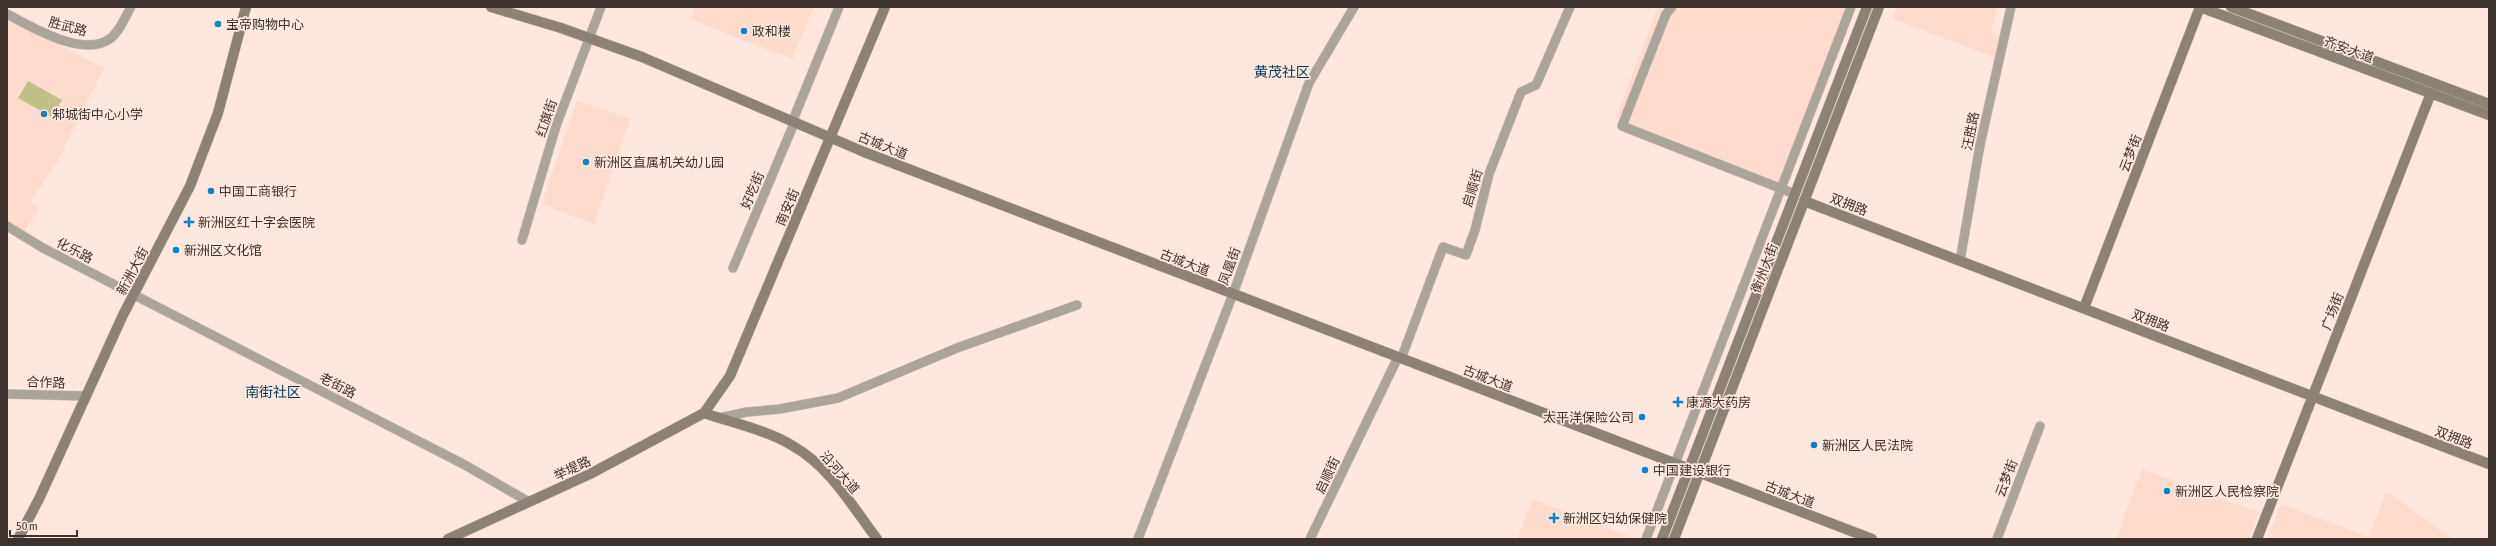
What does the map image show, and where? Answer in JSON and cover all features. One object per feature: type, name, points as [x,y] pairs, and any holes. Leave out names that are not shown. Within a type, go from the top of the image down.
[{"type":"main road","name":"新洲大街","points":[[18,539],[39,499],[85,396],[134,294],[179,210],[201,162],[219,108],[246,7]]},
{"type":"main road","name":"古城大道","points":[[491,7],[589,38],[642,57],[864,152],[1872,539]]},
{"type":"main road","name":"南安街","points":[[704,412],[730,376],[886,7]]},
{"type":"main road","name":"衡州大街","points":[[1662,539],[1867,7]]},
{"type":"main road","name":"衡州大街","points":[[1674,539],[1879,7]]},
{"type":"main road","name":"齐安大道","points":[[2200,7],[2489,115]]},
{"type":"main road","name":"云梦街","points":[[2084,308],[2200,7]]},
{"type":"main road","name":"齐安大道","points":[[2231,7],[2489,104]]},
{"type":"main road","name":"广场街","points":[[2257,539],[2431,93]]},
{"type":"main road","name":"双拥路","points":[[1804,201],[2489,464]]},
{"type":"main road","name":"沿河大道","points":[[704,412],[783,440],[803,452],[828,474],[877,539]]},
{"type":"main road","name":"举堤路","points":[[448,539],[590,474],[704,412]]},
{"type":"street","name":"胜武路","points":[[7,14],[54,38],[92,45],[102,43],[111,38],[131,7]]},
{"type":"street","name":"红旗街","points":[[522,240],[556,126],[601,7]]},
{"type":"street","name":"好吃街","points":[[733,268],[840,7]]},
{"type":"street","name":"凤凰街","points":[[1138,539],[1233,294],[1309,83],[1354,7]]},
{"type":"street","name":"启顺街","points":[[1310,539],[1400,358],[1443,247],[1466,255],[1475,230],[1490,174],[1520,92],[1536,85],[1570,7]]},
{"type":"street","points":[[1672,7],[1666,14],[1622,126],[1795,194]]},
{"type":"street","points":[[1646,539],[1851,7]]},
{"type":"street","name":"汪胜路","points":[[1960,261],[1980,144],[2010,7]]},
{"type":"street","name":"化乐路","points":[[7,226],[43,248],[134,294]]},
{"type":"street","name":"老街路","points":[[134,294],[465,465],[529,502]]},
{"type":"street","points":[[719,418],[747,412],[780,409],[838,398],[957,348],[1077,305]]},
{"type":"street","name":"合作路","points":[[7,394],[85,396]]},
{"type":"street","name":"云梦街","points":[[1996,539],[2040,426]]},
{"type":"shaded area","points":[[695,7],[814,7],[792,59],[690,19]]},
{"type":"shaded area","points":[[1658,7],[1847,7],[1779,182],[1616,118]]},
{"type":"shaded area","points":[[1897,7],[1997,7],[1991,31],[2000,35],[1994,57],[1892,18]]},
{"type":"shaded area","name":"邾城街中心小学","points":[[7,17],[104,68],[58,160],[30,202],[39,209],[24,232],[7,220]]},
{"type":"shaded area","name":"新洲区直属机关幼儿园","points":[[577,101],[630,119],[594,224],[542,204]]},
{"type":"shaded area","name":"新洲区人民检察院","points":[[2142,469],[2258,512],[2248,539],[2116,539]]},
{"type":"shaded area","points":[[2390,493],[2452,539],[2267,539],[2281,504],[2369,537],[2385,495]]},
{"type":"shaded area","name":"新洲区妇幼保健院","points":[[1533,499],[1630,537],[1630,539],[1517,539]]},
{"type":"green space","points":[[28,81],[62,100],[52,117],[18,98]]},
{"type":"place","name":"宝帝购物中心","points":[[218,24]]},
{"type":"place","name":"政和楼","points":[[744,31]]},
{"type":"place","name":"邾城街中心小学","points":[[44,114]]},
{"type":"place","name":"新洲区直属机关幼儿园","points":[[586,162]]},
{"type":"place","name":"中国工商银行","points":[[211,191]]},
{"type":"place","name":"新洲区红十字会医院","points":[[189,222]]},
{"type":"place","name":"新洲区文化馆","points":[[176,250]]},
{"type":"place","name":"康源大药房","points":[[1678,402]]},
{"type":"place","name":"太平洋保险公司","points":[[1642,417]]},
{"type":"place","name":"新洲区人民法院","points":[[1814,445]]},
{"type":"place","name":"中国建设银行","points":[[1645,470]]},
{"type":"place","name":"新洲区人民检察院","points":[[2167,491]]},
{"type":"place","name":"新洲区妇幼保健院","points":[[1554,518]]},
{"type":"district","name":"黄茂社区","points":[[1282,72]]},
{"type":"district","name":"南街社区","points":[[273,392]]}]
